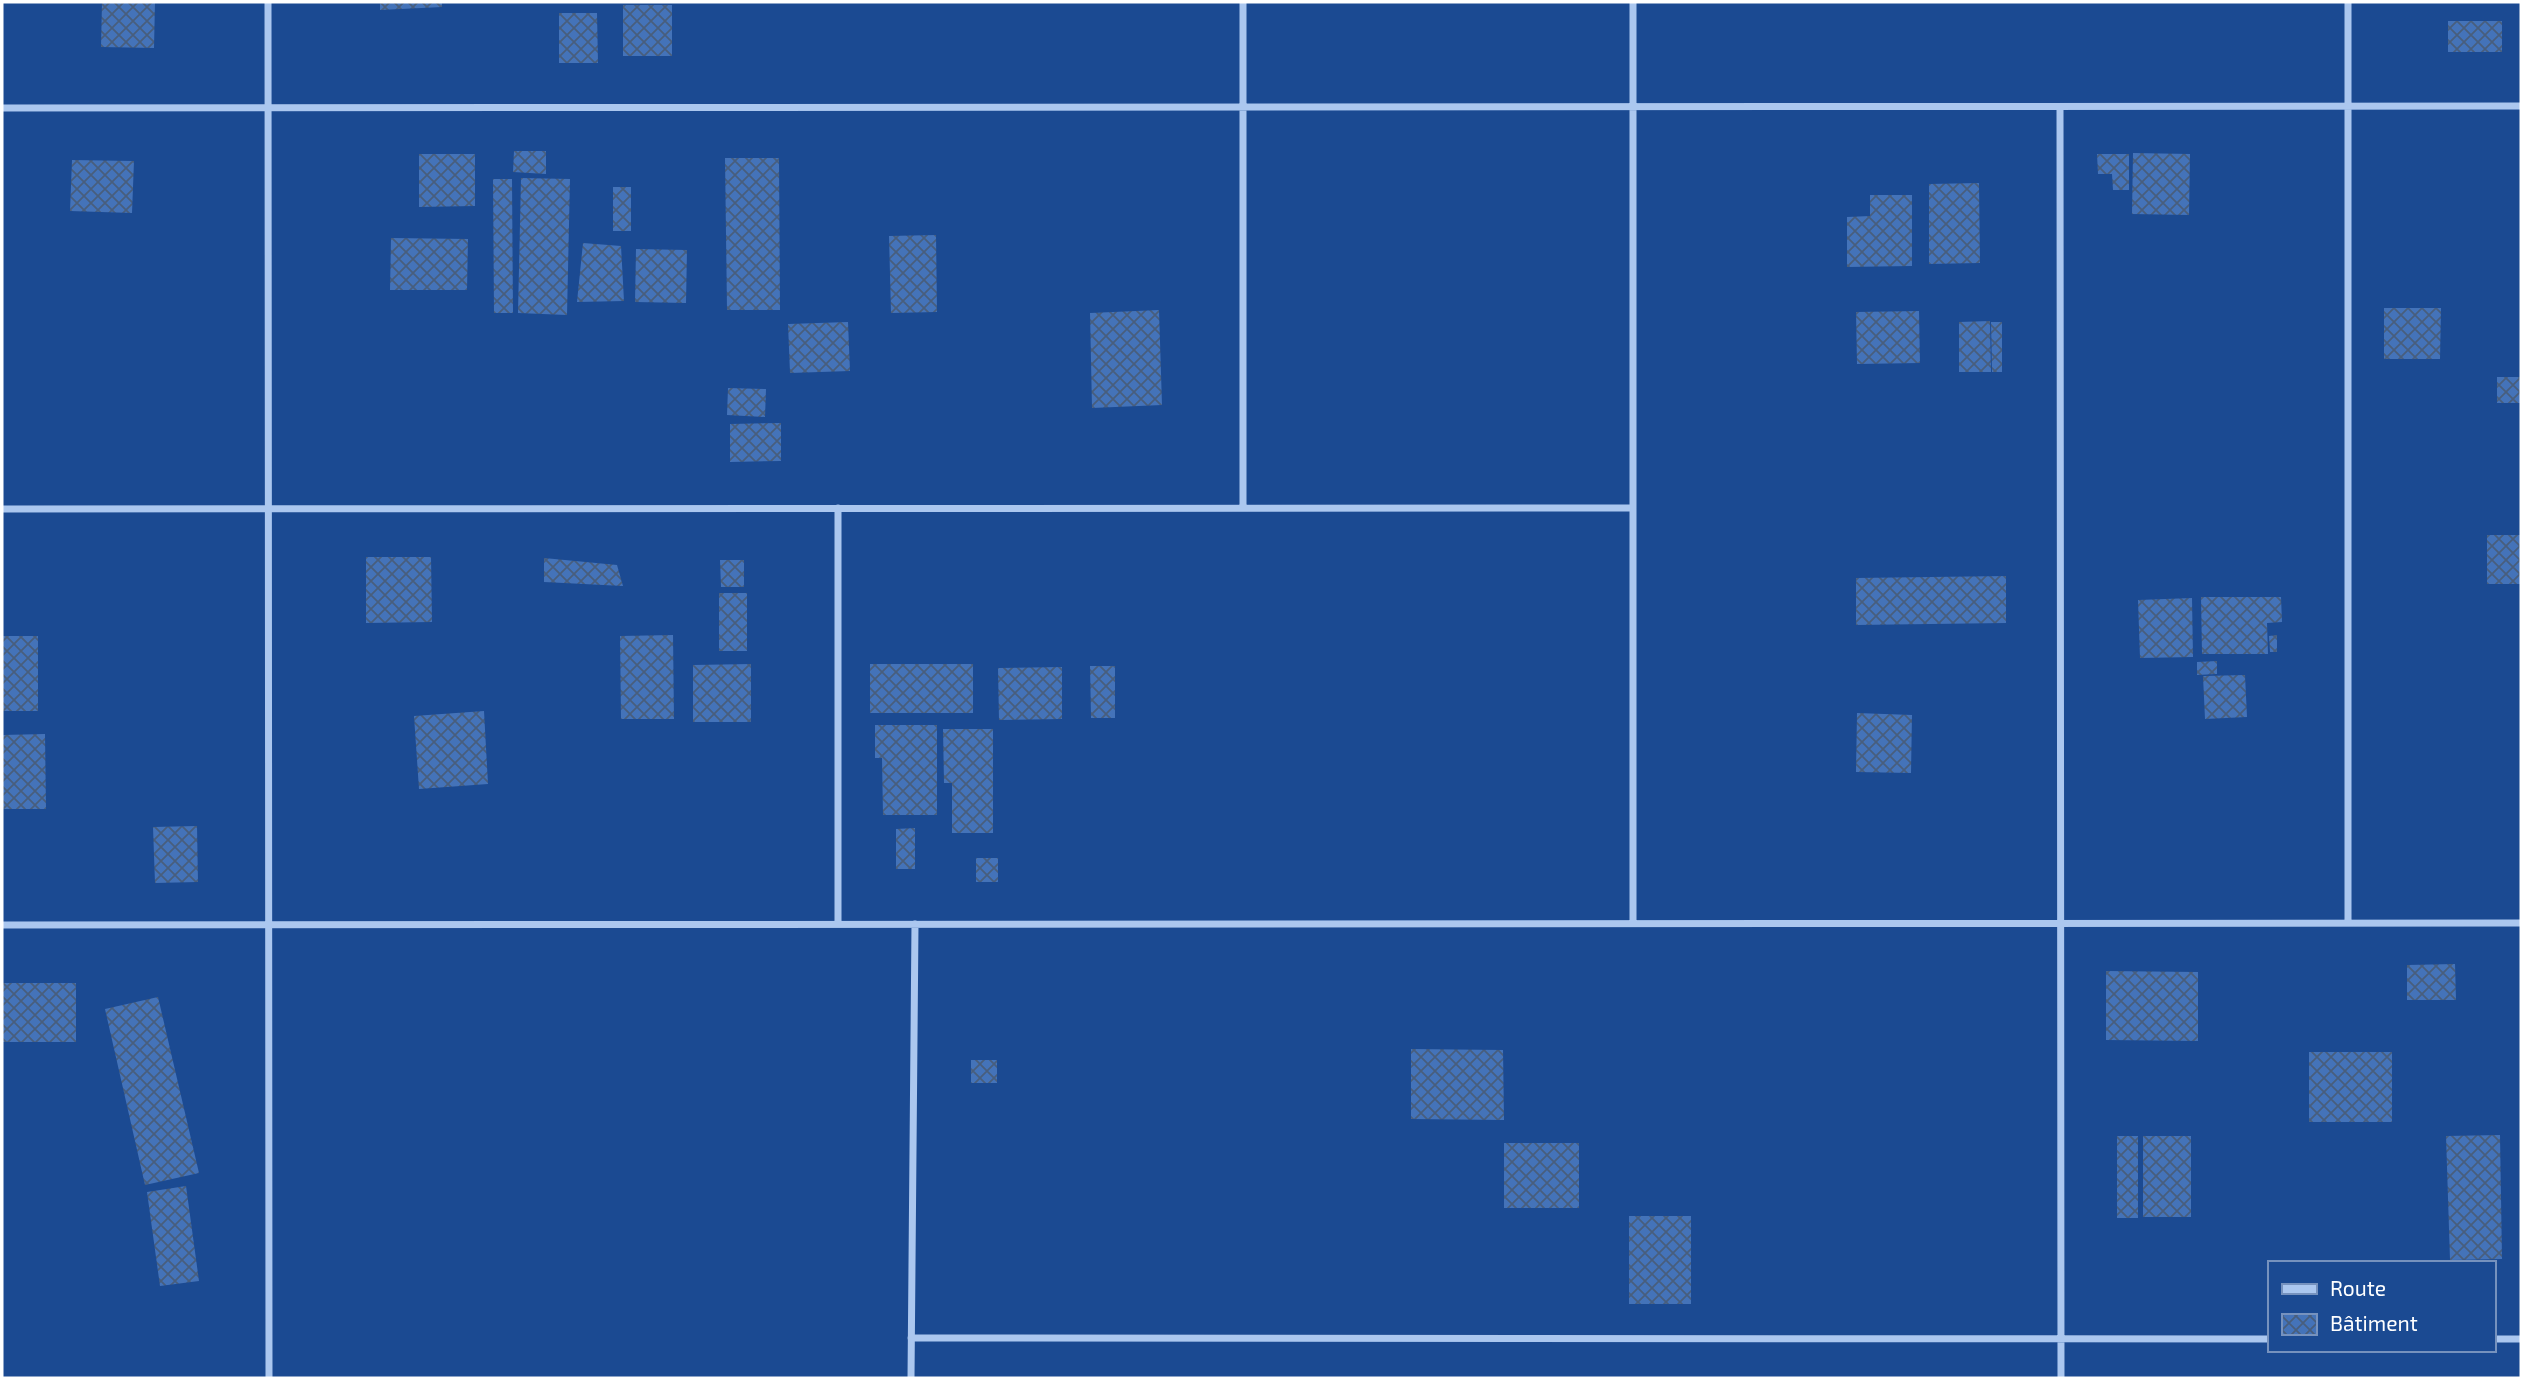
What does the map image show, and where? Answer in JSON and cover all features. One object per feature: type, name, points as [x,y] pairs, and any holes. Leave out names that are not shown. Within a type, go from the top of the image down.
[{"type":"street","points":[[268,2],[269,1378]]},
{"type":"street","points":[[1243,2],[1243,508]]},
{"type":"street","points":[[1633,2],[1633,923]]},
{"type":"street","points":[[2348,2],[2348,923]]},
{"type":"street","points":[[2,108],[2521,106]]},
{"type":"street","points":[[2060,107],[2061,1378]]},
{"type":"street","points":[[838,508],[838,924]]},
{"type":"street","points":[[2,509],[1633,508]]},
{"type":"street","points":[[2,925],[2521,923]]},
{"type":"street","points":[[911,1378],[915,924]]},
{"type":"street","points":[[911,1338],[2268,1339]]},
{"type":"street","points":[[2495,1339],[2521,1339]]},
{"type":"building","points":[[102,2],[155,2],[154,48],[101,47]]},
{"type":"building","points":[[380,2],[442,2],[442,7],[380,10]]},
{"type":"building","points":[[623,5],[672,5],[672,56],[623,56]]},
{"type":"building","points":[[559,13],[597,13],[598,63],[559,63]]},
{"type":"building","points":[[2448,21],[2502,21],[2502,52],[2448,52]]},
{"type":"building","points":[[514,151],[546,151],[546,174],[513,172]]},
{"type":"building","points":[[2133,153],[2190,154],[2189,215],[2132,214]]},
{"type":"building","points":[[419,154],[475,154],[475,206],[419,207]]},
{"type":"building","points":[[2097,154],[2129,154],[2129,190],[2113,190],[2112,174],[2098,174]]},
{"type":"building","points":[[725,158],[779,158],[780,310],[727,310]]},
{"type":"building","points":[[72,160],[134,161],[132,213],[70,211]]},
{"type":"building","points":[[521,178],[570,179],[567,315],[518,313]]},
{"type":"building","points":[[493,179],[512,179],[513,313],[494,313]]},
{"type":"building","points":[[1979,183],[1980,263],[1929,264],[1929,184]]},
{"type":"building","points":[[613,187],[631,187],[631,231],[613,231]]},
{"type":"building","points":[[1870,195],[1912,195],[1912,266],[1847,267],[1847,217],[1870,216]]},
{"type":"building","points":[[936,235],[937,312],[891,313],[889,236]]},
{"type":"building","points":[[391,238],[468,239],[467,290],[390,290]]},
{"type":"building","points":[[583,243],[621,246],[624,301],[577,302]]},
{"type":"building","points":[[636,249],[687,250],[686,303],[635,302]]},
{"type":"building","points":[[2384,308],[2441,308],[2440,359],[2384,359]]},
{"type":"building","points":[[1159,310],[1162,405],[1092,408],[1090,313]]},
{"type":"building","points":[[1919,311],[1920,363],[1857,364],[1856,312]]},
{"type":"building","points":[[1990,321],[1991,372],[1959,372],[1959,322]]},
{"type":"building","points":[[848,322],[850,371],[790,373],[788,324]]},
{"type":"building","points":[[1991,322],[2002,322],[2002,372],[1992,372]]},
{"type":"building","points":[[2497,377],[2521,377],[2521,403],[2497,403]]},
{"type":"building","points":[[728,388],[766,389],[765,417],[727,415]]},
{"type":"building","points":[[781,423],[781,461],[730,462],[730,424]]},
{"type":"building","points":[[2487,535],[2521,535],[2521,584],[2487,584]]},
{"type":"building","points":[[366,557],[431,557],[432,622],[366,623]]},
{"type":"building","points":[[544,558],[617,565],[623,586],[544,582]]},
{"type":"building","points":[[720,560],[744,560],[744,587],[721,587]]},
{"type":"building","points":[[2006,576],[2006,623],[1856,625],[1856,578]]},
{"type":"building","points":[[719,593],[747,593],[747,651],[719,651]]},
{"type":"building","points":[[2201,597],[2281,597],[2282,622],[2267,623],[2268,654],[2202,654]]},
{"type":"building","points":[[2192,598],[2193,657],[2140,658],[2138,600]]},
{"type":"building","points":[[673,635],[674,719],[621,719],[620,636]]},
{"type":"building","points":[[2277,635],[2277,652],[2270,652],[2269,636]]},
{"type":"building","points":[[2,636],[38,636],[38,711],[2,711]]},
{"type":"building","points":[[2217,661],[2217,674],[2197,675],[2197,662]]},
{"type":"building","points":[[751,664],[751,722],[693,722],[693,665]]},
{"type":"building","points":[[870,664],[973,664],[973,713],[870,713]]},
{"type":"building","points":[[1090,666],[1115,666],[1115,718],[1091,718]]},
{"type":"building","points":[[1062,667],[1062,719],[999,720],[998,668]]},
{"type":"building","points":[[2245,675],[2247,717],[2205,719],[2203,676]]},
{"type":"building","points":[[484,711],[488,784],[419,789],[414,716]]},
{"type":"building","points":[[1857,713],[1912,715],[1911,773],[1856,772]]},
{"type":"building","points":[[875,725],[937,725],[937,815],[883,815],[882,758],[875,758]]},
{"type":"building","points":[[943,729],[993,729],[993,833],[952,833],[952,783],[944,783]]},
{"type":"building","points":[[45,734],[46,809],[2,809],[2,735]]},
{"type":"building","points":[[197,826],[198,882],[155,883],[153,827]]},
{"type":"building","points":[[915,828],[915,869],[896,869],[896,829]]},
{"type":"building","points":[[976,858],[998,858],[998,882],[976,882]]},
{"type":"building","points":[[2455,964],[2456,1000],[2407,1000],[2407,965]]},
{"type":"building","points":[[2106,971],[2198,972],[2198,1041],[2106,1040]]},
{"type":"building","points":[[2,983],[76,983],[76,1042],[2,1042]]},
{"type":"building","points":[[158,997],[199,1173],[145,1185],[105,1009]]},
{"type":"building","points":[[1411,1049],[1503,1050],[1504,1120],[1411,1119]]},
{"type":"building","points":[[2309,1052],[2392,1052],[2392,1122],[2309,1122]]},
{"type":"building","points":[[971,1060],[997,1060],[997,1083],[971,1083]]},
{"type":"building","points":[[2500,1135],[2502,1259],[2450,1260],[2446,1136]]},
{"type":"building","points":[[2117,1136],[2138,1136],[2138,1218],[2117,1218]]},
{"type":"building","points":[[2143,1136],[2191,1136],[2191,1217],[2143,1217]]},
{"type":"building","points":[[1504,1143],[1579,1143],[1579,1208],[1504,1208]]},
{"type":"building","points":[[186,1186],[199,1281],[160,1286],[147,1192]]},
{"type":"building","points":[[1629,1216],[1691,1216],[1691,1304],[1629,1304]]}]
